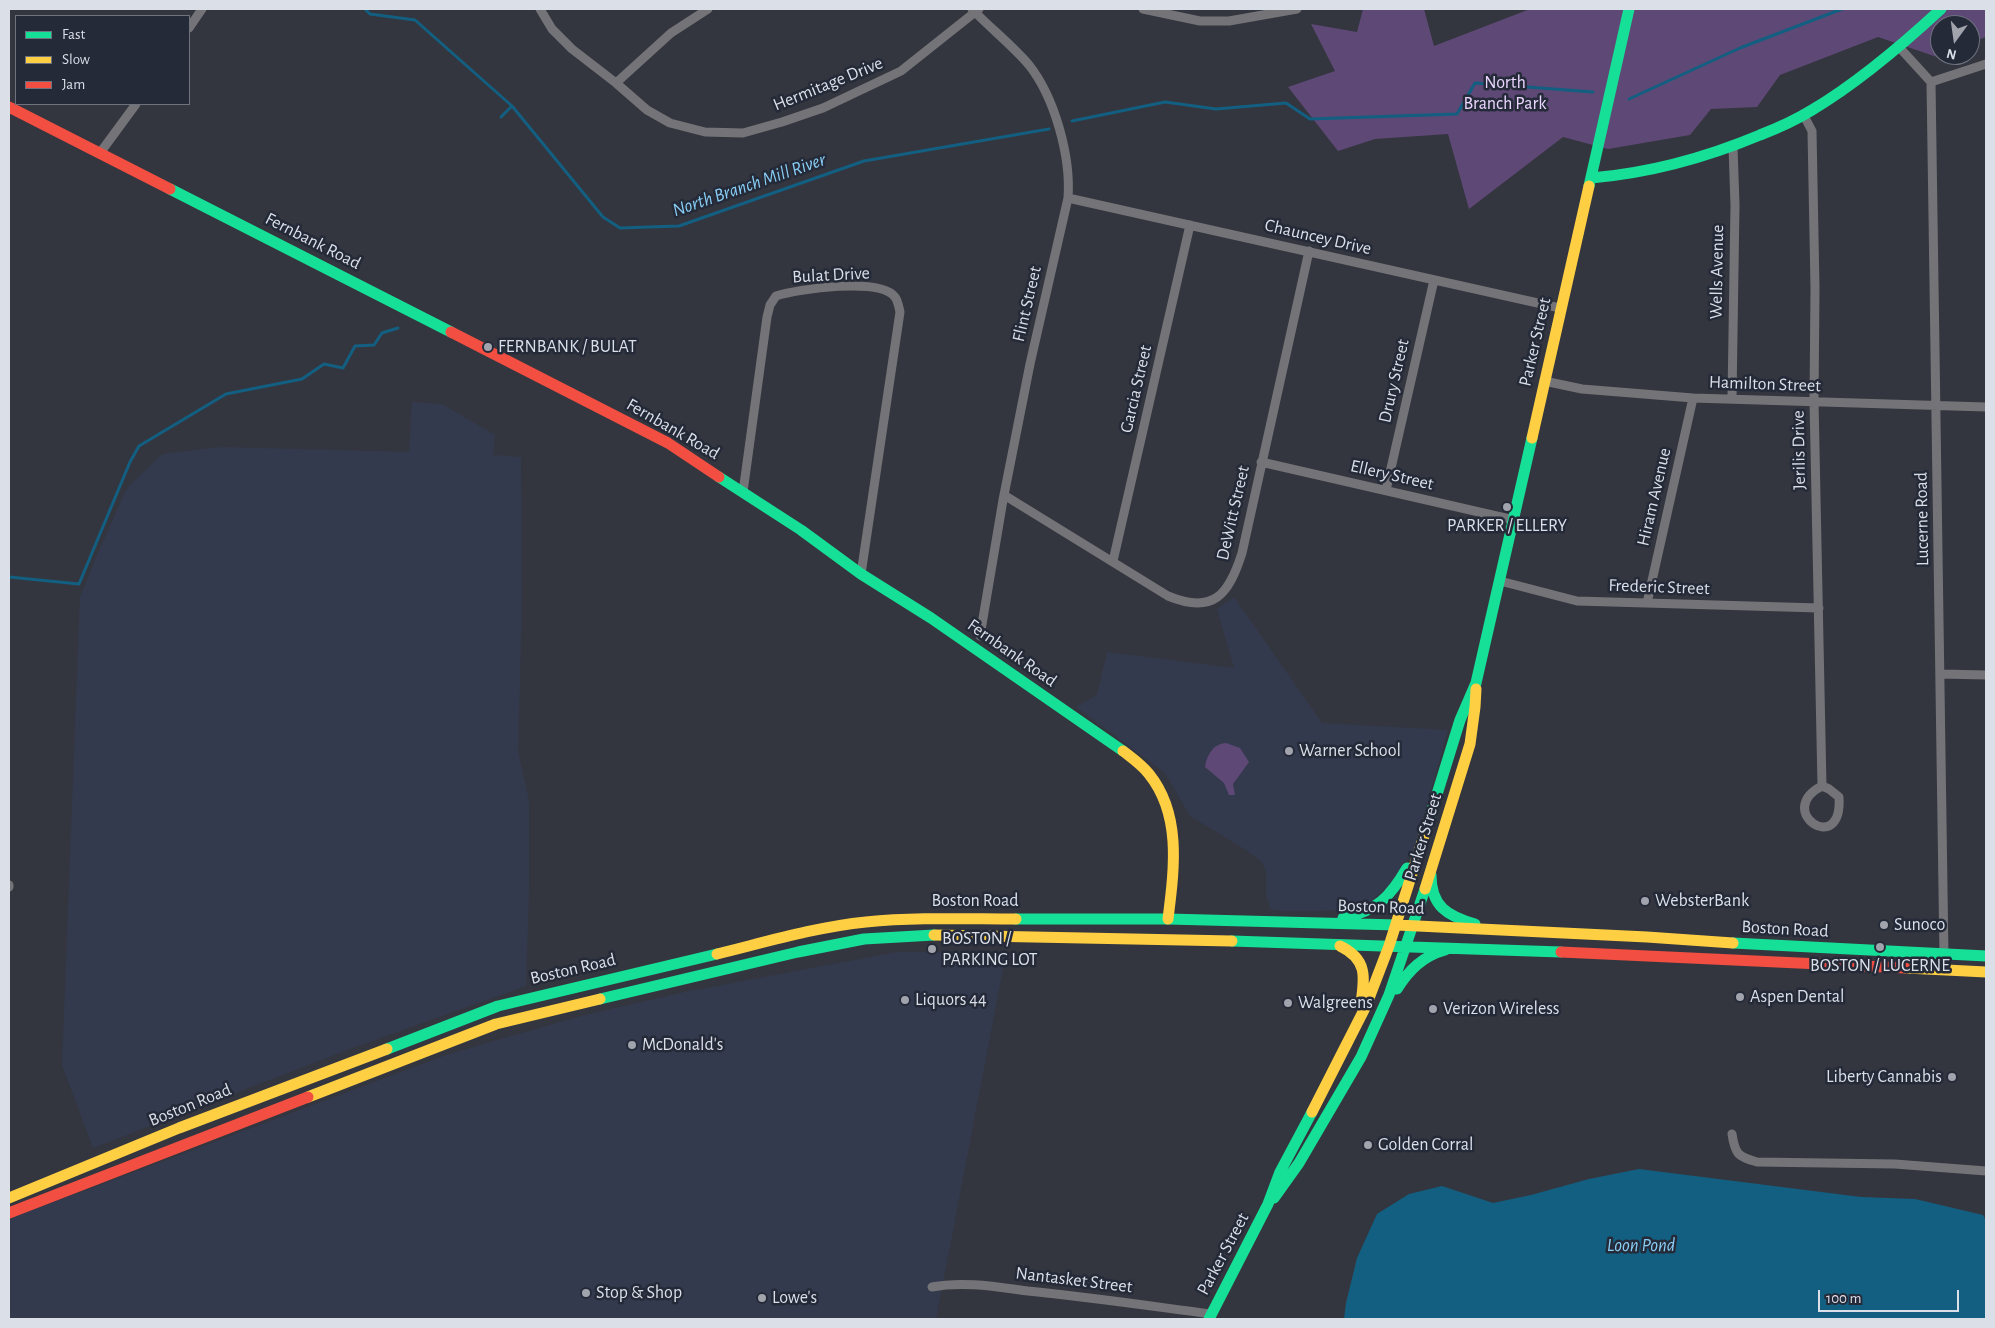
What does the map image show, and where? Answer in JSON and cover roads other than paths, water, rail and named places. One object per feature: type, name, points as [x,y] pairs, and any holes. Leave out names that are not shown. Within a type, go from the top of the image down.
[{"type":"main road","name":"Parker Street","points":[[1210,1317],[1268,1204],[1280,1172],[1359,1022],[1388,946],[1460,720],[1476,683],[1629,9]]},
{"type":"main road","points":[[1590,178],[1629,176],[1680,165],[1734,147],[1804,114],[1870,70],[1899,47],[1940,9]]},
{"type":"main road","name":"Fernbank Road","points":[[9,107],[668,443],[801,530],[861,574],[932,618],[1123,751],[1149,774],[1164,799],[1172,824],[1173,871],[1168,919]]},
{"type":"main road","name":"Parker Street","points":[[1268,1204],[1290,1177],[1350,1078],[1389,996],[1413,926],[1467,751],[1476,710],[1476,683]]},
{"type":"main road","points":[[1311,922],[1368,912],[1382,903],[1393,892],[1420,846]]},
{"type":"main road","points":[[1434,858],[1431,886],[1435,898],[1446,913],[1467,922],[1515,931]]},
{"type":"main road","name":"Boston Road","points":[[9,1198],[179,1128],[482,1011],[531,997],[820,929],[865,922],[920,918],[1168,919],[1311,922],[1986,956]]},
{"type":"main road","name":"Boston Road","points":[[9,1213],[496,1024],[831,945],[881,938],[933,935],[1406,946],[1772,960],[1986,972]]},
{"type":"main road","points":[[1330,944],[1347,949],[1361,961],[1365,975],[1359,1022]]},
{"type":"main road","points":[[1372,1035],[1402,981],[1415,965],[1441,951],[1466,948]]},
{"type":"street","points":[[190,27],[202,9]]},
{"type":"street","name":"Hermitage Drive","points":[[540,9],[552,29],[572,49],[647,110],[670,123],[705,132],[743,133],[823,108],[901,72],[975,10]]},
{"type":"street","points":[[616,83],[671,33],[708,9]]},
{"type":"street","points":[[1143,9],[1200,21],[1229,21],[1297,9]]},
{"type":"street","name":"Flint Street","points":[[975,10],[1030,66],[1041,86],[1063,138],[1069,178],[1068,198],[1030,364],[1004,495],[980,636]]},
{"type":"street","points":[[1899,47],[1931,82],[1986,64]]},
{"type":"street","name":"Lucerne Road","points":[[1931,82],[1944,955]]},
{"type":"street","points":[[100,153],[135,105]]},
{"type":"street","name":"Jerilis Drive","points":[[1804,114],[1812,132],[1815,288],[1814,401],[1822,786]]},
{"type":"street","name":"Wells Avenue","points":[[1732,398],[1734,147]]},
{"type":"street","name":"Chauncey Drive","points":[[1068,198],[1560,308]]},
{"type":"street","name":"Garcia Street","points":[[1113,561],[1190,225]]},
{"type":"street","name":"DeWitt Street","points":[[1004,495],[1168,596],[1181,601],[1203,603],[1215,599],[1228,588],[1235,576],[1242,553],[1309,251]]},
{"type":"street","name":"Drury Street","points":[[1386,490],[1434,280]]},
{"type":"street","name":"Bulat Drive","points":[[743,492],[767,317],[770,305],[776,296],[788,292],[845,287],[872,287],[887,291],[896,298],[900,312],[861,574]]},
{"type":"street","name":"Hamilton Street","points":[[1544,381],[1582,389],[1693,398],[1986,407]]},
{"type":"street","name":"Hiram Avenue","points":[[1647,603],[1693,398]]},
{"type":"street","name":"Ellery Street","points":[[1262,462],[1514,520]]},
{"type":"street","name":"Frederic Street","points":[[1500,581],[1577,601],[1819,608]]},
{"type":"street","points":[[1941,674],[1986,675]]},
{"type":"street","points":[[1822,786],[1839,797],[1839,812],[1835,821],[1826,826],[1818,827],[1811,824],[1807,818],[1805,806],[1807,797],[1812,791],[1822,786]]},
{"type":"street","points":[[1732,1134],[1735,1150],[1742,1158],[1758,1162],[1895,1164],[1986,1171]]},
{"type":"street","name":"Nantasket Street","points":[[932,1287],[949,1284],[1081,1296],[1210,1317]]},
{"type":"water","name":"Loon Pond","points":[[1639,1169],[1861,1197],[1915,1199],[1983,1215],[1986,1221],[1986,1319],[1344,1319],[1357,1258],[1377,1214],[1409,1194],[1442,1186],[1493,1203],[1589,1179]]},
{"type":"waterway","name":"North Branch Mill River","points":[[365,9],[370,14],[415,20],[512,106],[603,217],[620,228],[679,226],[864,161],[1049,129]]},
{"type":"waterway","name":"North Branch Mill River","points":[[1629,99],[1740,48],[1842,9]]},
{"type":"waterway","name":"North Branch Mill River","points":[[1072,121],[1165,102],[1216,109],[1286,103],[1310,119],[1457,114],[1475,83],[1593,92]]},
{"type":"waterway","points":[[501,117],[512,106]]},
{"type":"waterway","points":[[9,577],[79,584],[130,462],[139,446],[226,394],[302,379],[324,364],[343,368],[355,346],[374,345],[382,333],[398,328]]},
{"type":"place","name":"FERNBANK / BULAT","points":[[488,347]]},
{"type":"place","name":"PARKER / ELLERY","points":[[1507,507]]},
{"type":"place","name":"Warner School","points":[[1289,751]]},
{"type":"place","name":"WebsterBank","points":[[1645,901]]},
{"type":"place","name":"Sunoco","points":[[1884,925]]},
{"type":"place","name":"BOSTON / LUCERNE","points":[[1880,947]]},
{"type":"place","name":"BOSTON / PARKING LOT","points":[[932,949]]},
{"type":"place","name":"Aspen Dental","points":[[1740,997]]},
{"type":"place","name":"Liquors 44","points":[[905,1000]]},
{"type":"place","name":"Walgreens","points":[[1288,1003]]},
{"type":"place","name":"Verizon Wireless","points":[[1433,1009]]},
{"type":"place","name":"McDonald's","points":[[632,1045]]},
{"type":"place","name":"Liberty Cannabis","points":[[1952,1077]]},
{"type":"place","name":"Golden Corral","points":[[1368,1145]]},
{"type":"place","name":"Stop & Shop","points":[[586,1293]]},
{"type":"place","name":"Lowe's","points":[[762,1298]]},
{"type":"park label","name":"North Branch Park","points":[[1505,94]]}]
